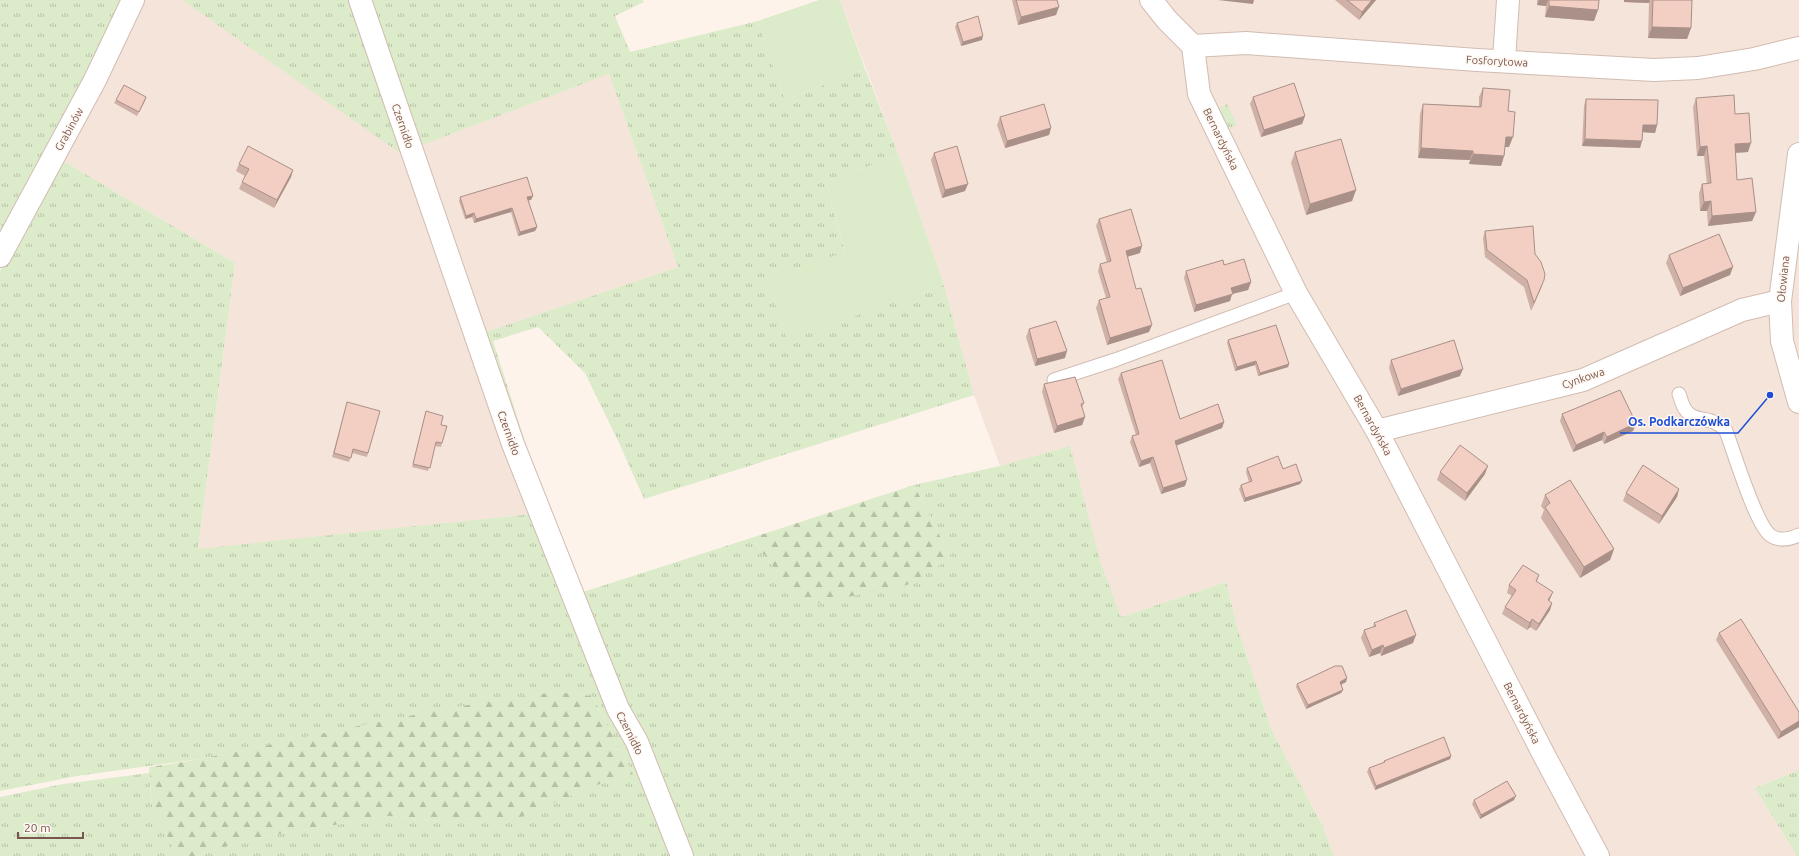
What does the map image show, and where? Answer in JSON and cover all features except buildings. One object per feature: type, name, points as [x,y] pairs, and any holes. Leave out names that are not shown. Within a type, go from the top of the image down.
[{"type":"street","name":"Grabinów","points":[[0,256],[95,80],[133,0]]},
{"type":"street","name":"Czernidło","points":[[360,0],[513,444],[618,709],[637,742],[682,856]]},
{"type":"street","points":[[1151,0],[1167,20],[1193,46]]},
{"type":"street","points":[[1504,60],[1508,0]]},
{"type":"street","name":"Fosforytowa","points":[[1193,46],[1246,43],[1639,70],[1698,68],[1754,59],[1799,48]]},
{"type":"street","name":"Bernardyńska","points":[[1193,46],[1199,94],[1296,293],[1377,431],[1545,757],[1598,856]]},
{"type":"street","name":"Ołowiana","points":[[1797,389],[1782,341],[1780,301],[1799,154]]},
{"type":"street","name":"Cynkowa","points":[[1377,431],[1583,380],[1742,310],[1780,301]]},
{"type":"lane","points":[[1054,380],[1115,360],[1296,293]]},
{"type":"lane","points":[[1679,394],[1685,410],[1691,416],[1710,420],[1720,425],[1726,431],[1757,514],[1765,530],[1771,536],[1780,539],[1789,539],[1799,535]]},
{"type":"shaded area","points":[[141,0],[182,0],[401,153],[609,74],[678,267],[483,333],[531,514],[198,550],[235,263],[60,159]]},
{"type":"shaded area","points":[[840,0],[1799,0],[1799,770],[1755,788],[1797,856],[1334,856],[1322,825],[1272,731],[1237,626],[1226,582],[1121,617],[1101,563],[1070,447],[1000,466],[974,395],[944,285],[899,156]]},
{"type":"green space","points":[[0,0],[124,0],[0,238]]},
{"type":"green space","points":[[182,0],[353,0],[406,151],[400,153]]},
{"type":"green space","points":[[367,0],[643,0],[644,2],[615,16],[630,52],[758,21],[785,100],[865,69],[899,156],[826,181],[845,253],[767,279],[787,339],[944,285],[974,395],[644,499],[585,373],[538,327],[493,341],[537,479],[483,333],[678,267],[609,74],[417,147]]},
{"type":"green space","points":[[819,0],[840,0],[865,69],[785,100],[758,21]]},
{"type":"green space","points":[[1227,104],[1237,125],[1222,132],[1213,107],[1217,105],[1219,108]]},
{"type":"green space","points":[[899,156],[944,285],[787,340],[767,279],[845,252],[826,181]]},
{"type":"green space","points":[[60,159],[235,263],[198,549],[531,514],[673,856],[198,856],[209,851],[267,836],[389,816],[452,822],[597,785],[633,774],[592,696],[556,692],[513,698],[199,759],[77,776],[0,791],[0,271]]},
{"type":"green space","points":[[1070,446],[1101,563],[1121,617],[1226,582],[1237,626],[1272,731],[1322,825],[1334,856],[685,856],[583,592],[751,538],[777,571],[951,558],[914,485],[1000,466]]},
{"type":"green space","points":[[914,485],[951,558],[907,585],[808,605],[777,571],[751,538]]},
{"type":"green space","points":[[556,692],[592,696],[633,774],[597,785],[510,821],[452,822],[389,816],[267,836],[209,851],[198,856],[177,856],[152,806],[149,767],[179,763],[447,709]]},
{"type":"green space","points":[[1799,770],[1799,856],[1797,856],[1755,788]]},
{"type":"green space","points":[[149,773],[152,806],[177,856],[0,856],[0,797],[63,784]]},
{"type":"place","name":"Os. Podkarczówka","points":[[1770,395]]}]
